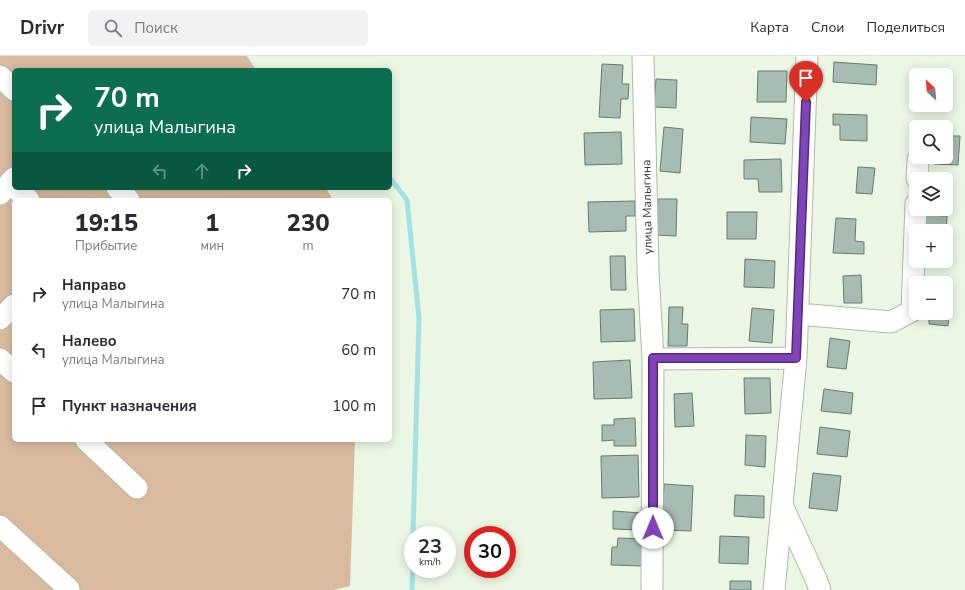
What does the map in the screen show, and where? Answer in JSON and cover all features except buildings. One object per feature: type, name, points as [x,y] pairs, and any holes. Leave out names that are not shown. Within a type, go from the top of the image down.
[{"type":"street","name":"улица Малыгина","points":[[643,56],[648,270],[653,358],[652,590]]},
{"type":"street","points":[[774,590],[796,358],[807,56]]},
{"type":"street","points":[[0,76],[12,88]]},
{"type":"street","points":[[16,190],[26,198]]},
{"type":"street","points":[[798,314],[891,322],[912,311],[916,216]]},
{"type":"street","points":[[0,319],[12,307]]},
{"type":"street","points":[[653,358],[796,358]]},
{"type":"street","points":[[0,359],[12,370]]},
{"type":"street","points":[[88,442],[137,488]]},
{"type":"street","points":[[782,504],[820,590]]},
{"type":"street","points":[[0,526],[69,589]]},
{"type":"shaded area","points":[[0,56],[247,56],[255,68],[12,68],[12,190],[327,190],[332,198],[12,198],[12,442],[355,442],[350,586],[333,590],[0,590]]},
{"type":"waterway","points":[[392,181],[407,200],[419,318],[413,526]]},
{"type":"waterway","points":[[412,578],[412,590]]},
{"type":"route","points":[[653,528],[653,358],[796,358],[806,102]]}]
